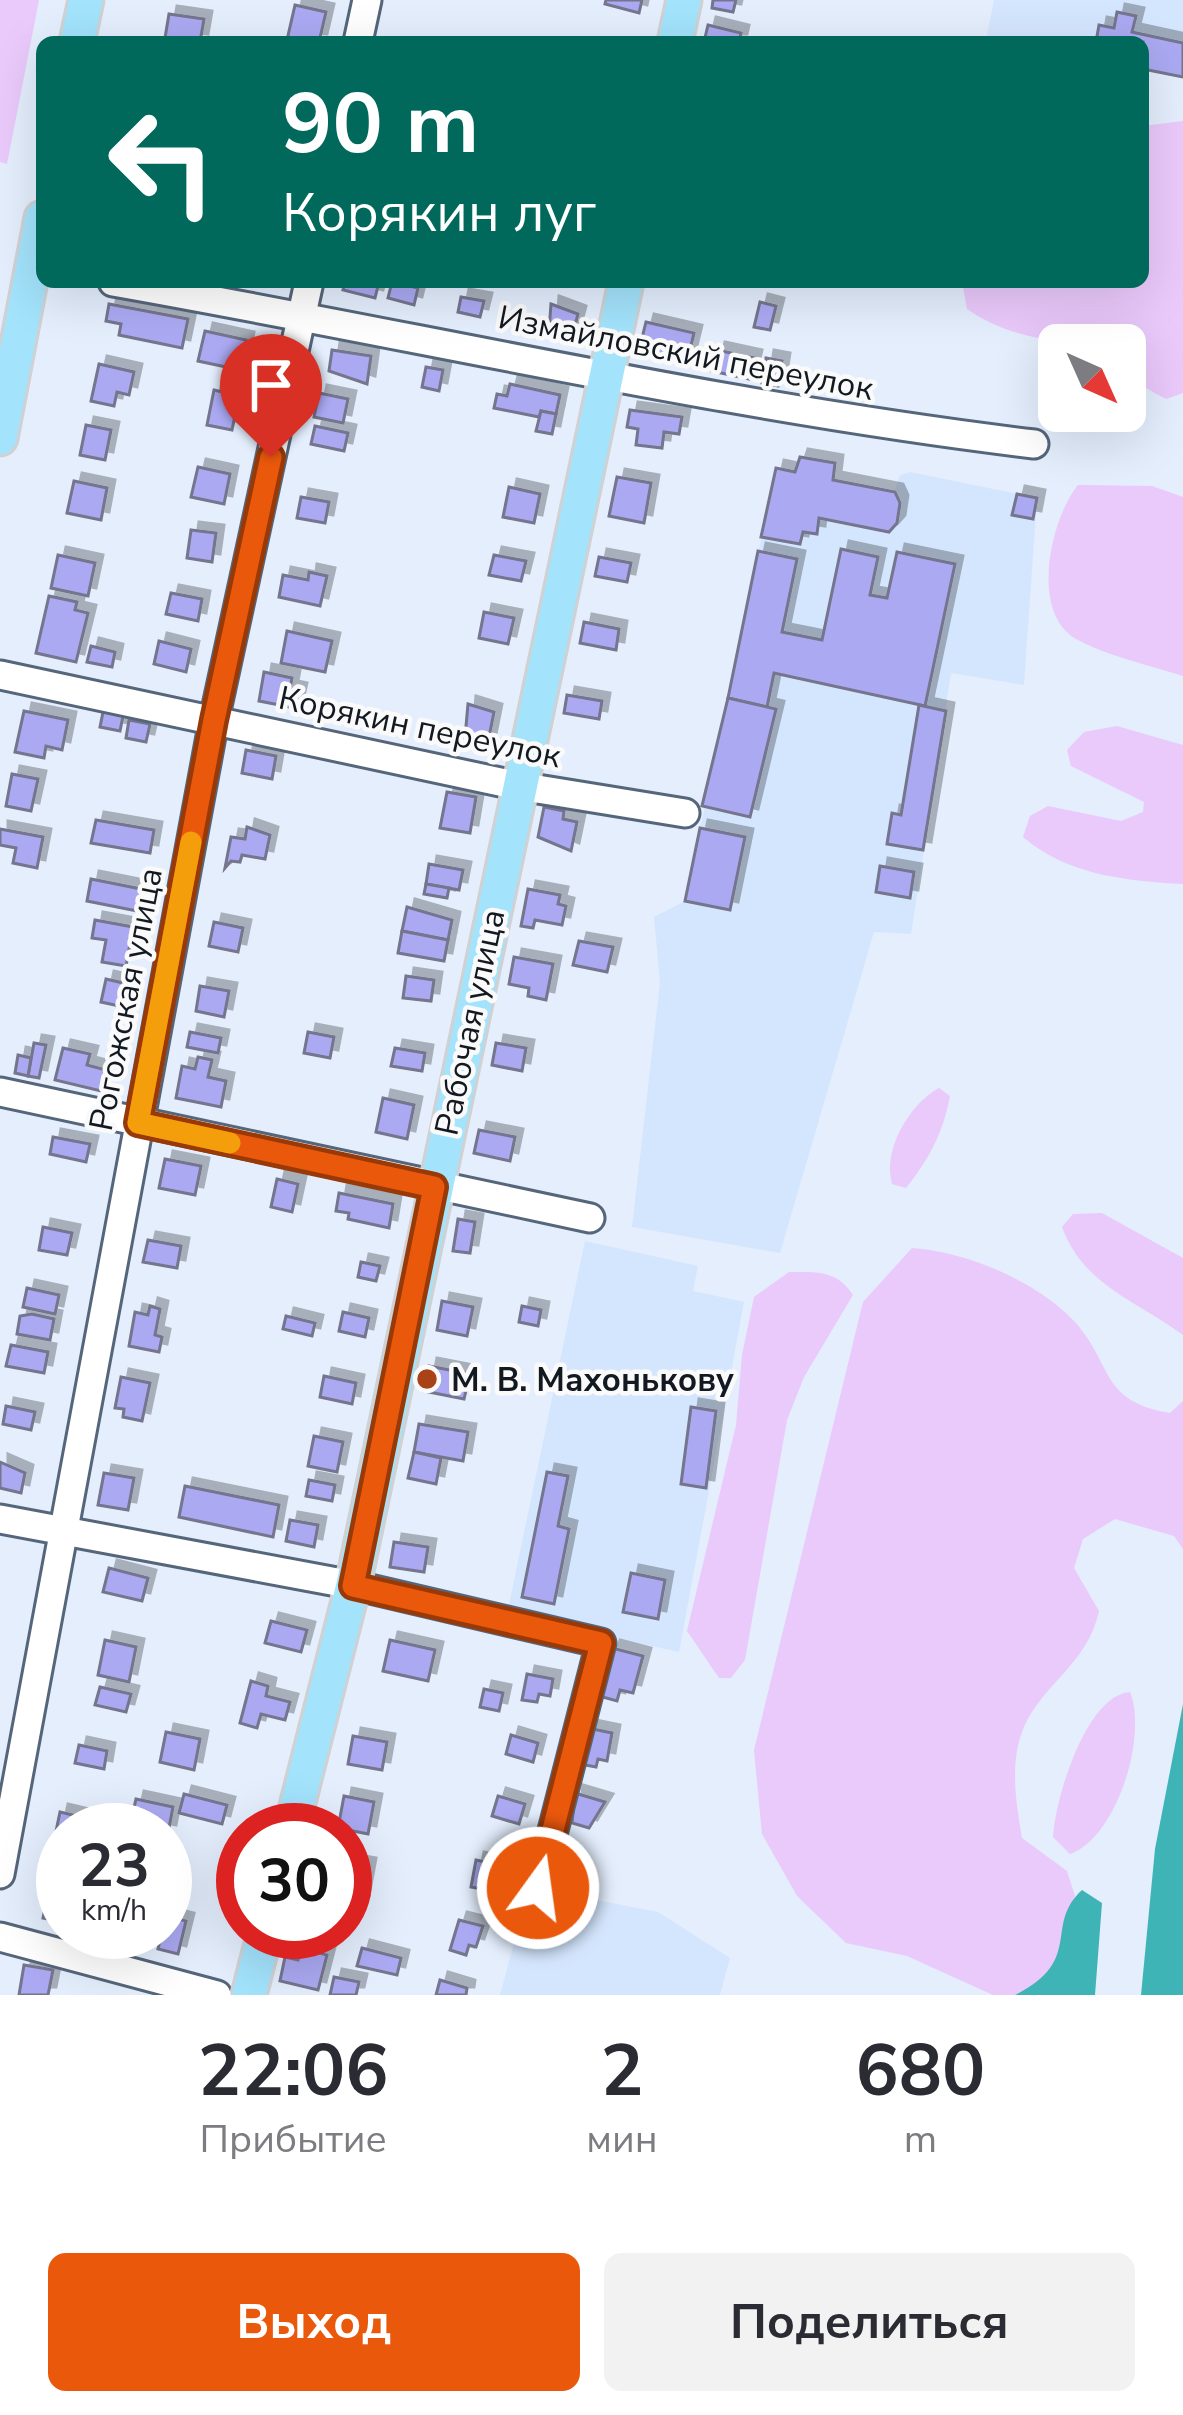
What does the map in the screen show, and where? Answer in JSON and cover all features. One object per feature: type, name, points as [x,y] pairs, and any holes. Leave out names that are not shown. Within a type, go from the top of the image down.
[{"type":"main road","points":[[78,36],[86,0]]},
{"type":"main road","points":[[676,36],[684,0]]},
{"type":"main road","points":[[0,438],[36,274]]},
{"type":"main road","name":"Рабочая улица","points":[[298,1803],[353,1586],[625,288]]},
{"type":"main road","points":[[249,1995],[258,1959]]},
{"type":"street","points":[[359,36],[367,0]]},
{"type":"street","name":"Измайловский переулок","points":[[147,288],[608,373],[754,406],[1034,444]]},
{"type":"street","name":"Рогожская улица","points":[[0,1874],[214,720],[308,288]]},
{"type":"street","name":"Корякин переулок","points":[[0,675],[519,786],[685,813]]},
{"type":"street","points":[[0,1092],[590,1218]]},
{"type":"street","points":[[0,1519],[353,1586],[601,1643],[538,1888]]},
{"type":"street","points":[[0,1937],[217,1995]]},
{"type":"shaded area","points":[[0,0],[39,0],[7,164],[0,162]]},
{"type":"shaded area","points":[[994,0],[1183,0],[1183,77],[1149,70],[1149,36],[987,36]]},
{"type":"shaded area","points":[[1183,121],[1183,393],[1166,399],[1146,387],[1146,324],[1038,324],[1038,338],[1003,328],[967,309],[963,288],[1149,288],[1149,125]]},
{"type":"shaded area","points":[[800,457],[835,463],[834,480],[894,492],[900,475],[910,472],[1037,498],[1024,685],[951,673],[911,934],[874,932],[780,1253],[632,1227],[660,983],[654,917],[685,901],[776,468],[795,472]]},
{"type":"shaded area","points":[[1078,485],[1152,486],[1183,497],[1183,676],[1101,650],[1061,626],[1053,608],[1049,564],[1060,519]]},
{"type":"shaded area","points":[[1117,726],[1183,745],[1183,884],[1119,878],[1078,868],[1023,837],[1030,816],[1048,806],[1121,821],[1143,812],[1144,802],[1071,766],[1067,750],[1084,732]]},
{"type":"shaded area","points":[[939,1088],[950,1096],[934,1145],[906,1188],[892,1184],[891,1156],[901,1129],[918,1105]]},
{"type":"shaded area","points":[[1102,1213],[1183,1258],[1183,1335],[1097,1278],[1071,1247],[1062,1227],[1073,1214]]},
{"type":"shaded area","points":[[585,1241],[698,1266],[693,1291],[744,1302],[679,1652],[507,1614]]},
{"type":"shaded area","points":[[912,1248],[976,1262],[1040,1293],[1074,1321],[1110,1379],[1131,1400],[1170,1413],[1183,1401],[1183,1549],[1174,1536],[1115,1519],[1083,1539],[1074,1568],[1099,1611],[1093,1630],[1075,1660],[1032,1711],[1019,1740],[1015,1782],[1022,1838],[1067,1871],[1075,1896],[1053,1970],[1043,1981],[1015,1995],[993,1995],[907,1956],[846,1943],[797,1896],[762,1834],[754,1750],[863,1302]]},
{"type":"shaded area","points":[[789,1272],[833,1277],[853,1295],[804,1377],[787,1420],[745,1660],[731,1678],[719,1678],[687,1631],[736,1425],[742,1355],[754,1297]]},
{"type":"shaded area","points":[[1130,1692],[1135,1734],[1124,1784],[1101,1828],[1070,1854],[1053,1837],[1067,1775],[1100,1711]]},
{"type":"shaded area","points":[[529,1887],[658,1912],[730,1958],[720,1995],[500,1995]]},
{"type":"water","points":[[1183,1704],[1183,1995],[1141,1995],[1155,1849]]},
{"type":"water","points":[[1082,1890],[1102,1903],[1095,1995],[1015,1995],[1050,1969],[1065,1917]]},
{"type":"building","points":[[606,0],[642,0],[639,13],[605,4]]},
{"type":"building","points":[[713,0],[736,0],[733,12],[712,8]]},
{"type":"building","points":[[295,5],[326,12],[320,36],[288,36]]},
{"type":"building","points":[[1117,12],[1136,16],[1132,32],[1183,43],[1183,77],[1149,70],[1149,36],[1097,36],[1099,25],[1114,28]]},
{"type":"building","points":[[169,14],[204,19],[201,36],[165,36]]},
{"type":"building","points":[[708,25],[741,33],[740,36],[705,36]]},
{"type":"building","points":[[344,288],[378,288],[375,298]]},
{"type":"building","points":[[390,288],[418,288],[414,305],[388,298]]},
{"type":"building","points":[[461,297],[484,301],[480,317],[458,312]]},
{"type":"building","points":[[760,302],[776,306],[770,330],[754,327]]},
{"type":"building","points":[[109,304],[188,319],[182,348],[119,335],[121,324],[106,321]]},
{"type":"building","points":[[551,304],[578,314],[572,337],[549,331]]},
{"type":"building","points":[[646,322],[694,333],[687,362],[639,350]]},
{"type":"building","points":[[205,331],[246,340],[240,370],[198,361]]},
{"type":"building","points":[[332,350],[371,356],[367,384],[329,371]]},
{"type":"building","points":[[717,350],[754,358],[749,379],[712,371]]},
{"type":"building","points":[[766,358],[782,361],[778,386],[762,383]]},
{"type":"building","points":[[99,364],[134,372],[129,395],[117,392],[114,406],[91,401]]},
{"type":"building","points":[[426,367],[443,370],[439,391],[422,387]]},
{"type":"building","points":[[510,384],[560,395],[556,414],[541,411],[539,417],[494,408],[497,394],[507,396]]},
{"type":"building","points":[[214,390],[239,396],[232,430],[207,425]]},
{"type":"building","points":[[319,393],[348,399],[343,423],[314,417]]},
{"type":"building","points":[[630,410],[682,417],[679,434],[664,432],[662,448],[636,445],[638,429],[627,427]]},
{"type":"building","points":[[541,411],[556,414],[552,434],[536,431]]},
{"type":"building","points":[[86,425],[111,430],[105,460],[80,455]]},
{"type":"building","points":[[315,426],[348,433],[344,451],[311,444]]},
{"type":"building","points":[[800,457],[835,463],[833,480],[895,492],[900,503],[897,523],[889,532],[819,518],[817,534],[803,532],[800,544],[761,537],[776,468],[795,472]]},
{"type":"building","points":[[198,467],[230,474],[224,504],[191,497]]},
{"type":"building","points":[[617,477],[651,483],[644,523],[609,516]]},
{"type":"building","points":[[74,481],[107,488],[101,520],[67,513]]},
{"type":"building","points":[[509,487],[540,494],[534,523],[503,517]]},
{"type":"building","points":[[1017,494],[1037,498],[1033,519],[1012,515]]},
{"type":"building","points":[[301,497],[329,502],[325,523],[297,518]]},
{"type":"building","points":[[191,530],[216,533],[212,562],[187,558]]},
{"type":"building","points":[[841,549],[878,557],[870,595],[887,598],[897,552],[955,564],[925,706],[774,673],[767,707],[728,698],[758,551],[797,559],[782,632],[822,640]]},
{"type":"building","points":[[58,555],[95,563],[88,596],[51,588]]},
{"type":"building","points":[[494,555],[526,561],[521,581],[489,575]]},
{"type":"building","points":[[599,557],[631,563],[627,582],[595,576]]},
{"type":"building","points":[[309,572],[327,576],[320,606],[279,597],[283,575],[308,580]]},
{"type":"building","points":[[171,593],[202,599],[198,621],[166,614]]},
{"type":"building","points":[[49,596],[77,602],[75,610],[88,613],[76,662],[36,653]]},
{"type":"building","points":[[484,612],[514,618],[508,644],[479,638]]},
{"type":"building","points":[[584,622],[619,629],[616,650],[580,643]]},
{"type":"building","points":[[287,631],[332,641],[325,672],[281,663]]},
{"type":"building","points":[[159,641],[191,649],[186,672],[154,664]]},
{"type":"building","points":[[91,646],[115,652],[112,667],[87,662]]},
{"type":"building","points":[[264,672],[292,678],[290,689],[299,691],[295,708],[259,701]]},
{"type":"building","points":[[567,695],[602,701],[599,719],[564,713]]},
{"type":"building","points":[[728,698],[776,709],[750,817],[702,806]]},
{"type":"building","points":[[468,704],[494,712],[488,742],[465,737]]},
{"type":"building","points":[[919,705],[946,711],[923,850],[887,844],[892,813],[901,815]]},
{"type":"building","points":[[104,707],[124,711],[120,731],[100,727]]},
{"type":"building","points":[[24,711],[68,720],[62,750],[46,746],[44,758],[15,752]]},
{"type":"building","points":[[129,720],[150,724],[146,742],[126,738]]},
{"type":"building","points":[[246,750],[276,756],[272,779],[242,773]]},
{"type":"building","points":[[12,774],[38,779],[31,811],[6,806]]},
{"type":"building","points":[[447,792],[476,797],[470,833],[440,828]]},
{"type":"building","points":[[544,807],[564,811],[563,819],[577,822],[571,851],[538,837]]},
{"type":"building","points":[[96,820],[154,830],[150,853],[91,843]]},
{"type":"building","points":[[247,827],[270,835],[265,859],[242,855],[240,862],[231,861],[225,868],[231,837],[245,839]]},
{"type":"building","points":[[700,828],[745,837],[730,910],[685,901]]},
{"type":"building","points":[[0,829],[43,837],[37,868],[13,863],[16,848],[0,845]]},
{"type":"building","points":[[429,864],[463,870],[459,890],[426,884]]},
{"type":"building","points":[[880,866],[914,872],[910,898],[876,892]]},
{"type":"building","points":[[91,879],[141,889],[137,911],[87,901]]},
{"type":"building","points":[[426,884],[449,888],[447,898],[424,894]]},
{"type":"building","points":[[528,889],[560,895],[558,904],[566,906],[562,925],[535,920],[533,928],[521,926]]},
{"type":"building","points":[[407,907],[452,920],[448,940],[402,931]]},
{"type":"building","points":[[95,920],[133,927],[126,966],[102,962],[106,940],[92,938]]},
{"type":"building","points":[[214,922],[243,928],[238,952],[209,946]]},
{"type":"building","points":[[402,931],[448,940],[444,961],[398,953]]},
{"type":"building","points":[[579,941],[613,947],[607,972],[573,965]]},
{"type":"building","points":[[514,957],[553,964],[546,1000],[528,996],[529,988],[509,984]]},
{"type":"building","points":[[406,976],[434,980],[431,1001],[403,998]]},
{"type":"building","points":[[106,979],[123,983],[119,1006],[101,1002]]},
{"type":"building","points":[[200,986],[229,991],[224,1017],[196,1011]]},
{"type":"building","points":[[190,1032],[221,1038],[218,1053],[187,1047]]},
{"type":"building","points":[[308,1032],[334,1037],[330,1058],[304,1053]]},
{"type":"building","points":[[34,1043],[46,1045],[39,1078],[28,1076]]},
{"type":"building","points":[[496,1043],[526,1048],[522,1071],[492,1065]]},
{"type":"building","points":[[63,1048],[90,1054],[87,1065],[106,1070],[101,1091],[55,1080]]},
{"type":"building","points":[[395,1048],[425,1053],[422,1071],[391,1066]]},
{"type":"building","points":[[18,1055],[31,1058],[28,1076],[15,1073]]},
{"type":"building","points":[[198,1057],[212,1060],[208,1077],[226,1081],[221,1107],[176,1098],[182,1066],[195,1069]]},
{"type":"building","points":[[383,1098],[414,1105],[407,1139],[376,1132]]},
{"type":"building","points":[[479,1130],[515,1137],[510,1161],[474,1153]]},
{"type":"building","points":[[53,1137],[90,1144],[86,1162],[50,1154]]},
{"type":"building","points":[[165,1159],[201,1166],[195,1195],[159,1188]]},
{"type":"building","points":[[277,1179],[298,1184],[292,1212],[271,1207]]},
{"type":"building","points":[[339,1193],[393,1204],[389,1228],[348,1219],[349,1213],[336,1211]]},
{"type":"building","points":[[458,1219],[475,1222],[470,1253],[453,1251]]},
{"type":"building","points":[[43,1227],[72,1233],[67,1255],[39,1250]]},
{"type":"building","points":[[148,1240],[181,1246],[177,1268],[143,1262]]},
{"type":"building","points":[[361,1262],[380,1266],[376,1281],[358,1277]]},
{"type":"building","points":[[27,1288],[59,1295],[55,1314],[23,1307]]},
{"type":"building","points":[[442,1301],[473,1307],[467,1336],[437,1330]]},
{"type":"building","points":[[150,1306],[160,1309],[155,1335],[162,1337],[159,1352],[129,1346],[135,1312],[148,1315]]},
{"type":"building","points":[[522,1306],[541,1310],[538,1326],[519,1322]]},
{"type":"building","points":[[343,1312],[369,1318],[365,1337],[339,1331]]},
{"type":"building","points":[[20,1316],[54,1319],[50,1340],[17,1334]]},
{"type":"building","points":[[286,1316],[315,1323],[312,1336],[283,1329]]},
{"type":"building","points":[[11,1345],[48,1352],[44,1373],[6,1366]]},
{"type":"building","points":[[429,1366],[470,1374],[464,1399],[424,1391]]},
{"type":"building","points":[[324,1376],[356,1383],[352,1404],[320,1397]]},
{"type":"building","points":[[121,1377],[150,1383],[142,1421],[123,1417],[124,1409],[115,1408]]},
{"type":"building","points":[[6,1406],[35,1412],[31,1430],[3,1424]]},
{"type":"building","points":[[691,1407],[716,1411],[706,1488],[681,1484]]},
{"type":"building","points":[[419,1424],[468,1432],[463,1461],[414,1452]]},
{"type":"building","points":[[314,1436],[343,1442],[337,1472],[308,1466]]},
{"type":"building","points":[[414,1452],[441,1458],[436,1484],[408,1478]]},
{"type":"building","points":[[0,1462],[25,1473],[21,1493],[0,1488]]},
{"type":"building","points":[[547,1472],[568,1476],[558,1526],[569,1529],[554,1604],[522,1597]]},
{"type":"building","points":[[104,1473],[134,1478],[128,1510],[98,1505]]},
{"type":"building","points":[[309,1480],[335,1485],[332,1501],[306,1496]]},
{"type":"building","points":[[185,1486],[279,1505],[273,1537],[179,1517]]},
{"type":"building","points":[[290,1520],[318,1525],[314,1547],[286,1541]]},
{"type":"building","points":[[394,1542],[428,1547],[424,1572],[390,1567]]},
{"type":"building","points":[[109,1568],[148,1578],[142,1601],[103,1592]]},
{"type":"building","points":[[631,1573],[665,1580],[658,1619],[623,1612]]},
{"type":"building","points":[[271,1621],[307,1630],[301,1652],[265,1643]]},
{"type":"building","points":[[105,1640],[136,1647],[129,1682],[98,1675]]},
{"type":"building","points":[[390,1640],[435,1650],[428,1681],[383,1671]]},
{"type":"building","points":[[612,1648],[643,1656],[633,1693],[620,1690],[617,1701],[599,1696]]},
{"type":"building","points":[[527,1674],[553,1679],[550,1696],[539,1694],[537,1702],[522,1700]]},
{"type":"building","points":[[251,1681],[268,1686],[266,1696],[290,1702],[285,1720],[261,1714],[257,1728],[240,1723]]},
{"type":"building","points":[[100,1687],[131,1694],[126,1712],[95,1705]]},
{"type":"building","points":[[484,1689],[503,1693],[499,1711],[480,1707]]},
{"type":"building","points":[[588,1728],[612,1733],[607,1761],[598,1759],[596,1767],[585,1765],[583,1756]]},
{"type":"building","points":[[166,1732],[200,1739],[194,1770],[160,1762]]},
{"type":"building","points":[[511,1735],[538,1743],[533,1762],[506,1754]]},
{"type":"building","points":[[353,1736],[387,1742],[382,1770],[348,1764]]},
{"type":"building","points":[[79,1745],[107,1751],[104,1769],[75,1763]]},
{"type":"building","points":[[575,1793],[605,1802],[589,1828],[572,1823]]},
{"type":"building","points":[[184,1794],[219,1803],[216,1822],[192,1816],[192,1803],[182,1803]]},
{"type":"building","points":[[344,1796],[374,1802],[372,1813],[372,1803],[343,1803]]},
{"type":"building","points":[[498,1796],[525,1804],[519,1824],[492,1816]]},
{"type":"building","points":[[476,1860],[499,1865],[496,1882],[485,1880],[483,1889],[471,1887]]},
{"type":"building","points":[[459,1920],[483,1926],[476,1947],[469,1945],[466,1955],[450,1950]]},
{"type":"building","points":[[372,1951],[401,1958],[397,1975],[357,1966],[359,1959],[372,1959]]},
{"type":"building","points":[[285,1959],[326,1959],[318,1990],[280,1981]]},
{"type":"building","points":[[24,1965],[53,1970],[48,1995],[19,1995]]},
{"type":"building","points":[[334,1977],[359,1982],[356,1995],[330,1995]]},
{"type":"building","points":[[440,1980],[467,1988],[466,1995],[436,1995]]},
{"type":"slow traffic","points":[[191,842],[138,1123],[230,1143]]},
{"type":"place","name":"М. В. Махонькову","points":[[427,1379]]},
{"type":"route","points":[[271,457],[214,720],[138,1123],[434,1187],[353,1586],[601,1643],[538,1888]]}]
